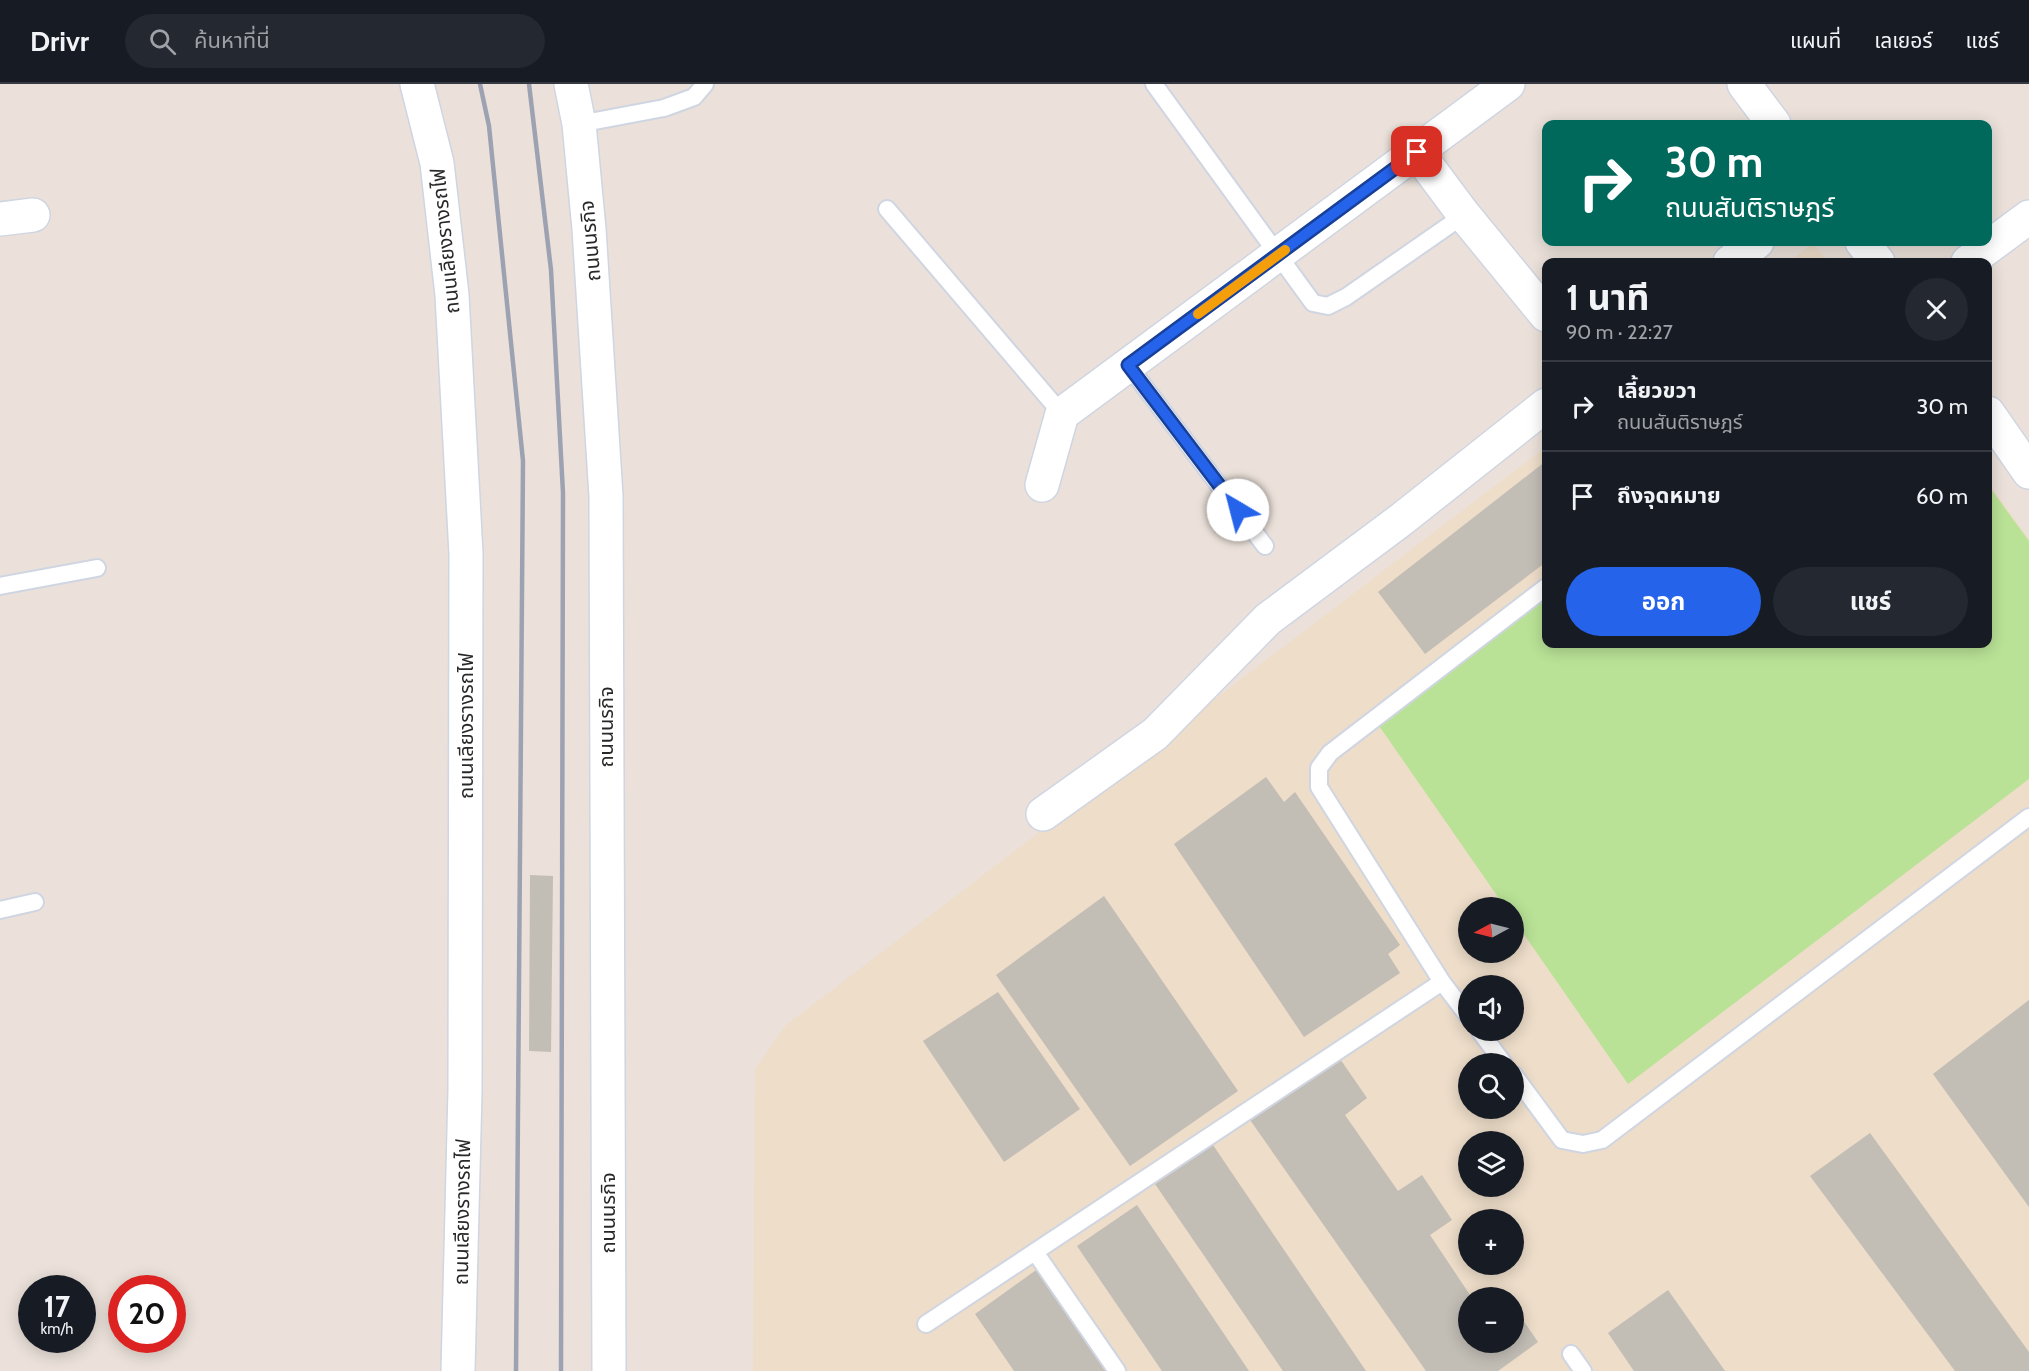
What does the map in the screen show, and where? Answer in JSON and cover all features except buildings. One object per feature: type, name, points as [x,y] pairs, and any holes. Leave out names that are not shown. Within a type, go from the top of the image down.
[{"type":"street","name":"ถนนเลียงรางรถไฟ","points":[[417,84],[437,163],[452,295],[466,554],[465,1090],[458,1371]]},
{"type":"street","name":"ถนนนรกิจ","points":[[571,84],[579,124],[590,241],[606,496],[609,1371]]},
{"type":"street","points":[[1744,84],[1771,120]]},
{"type":"street","points":[[1042,485],[1062,414],[1417,152],[1498,87]]},
{"type":"street","points":[[1417,152],[1464,215],[1542,310]]},
{"type":"street","points":[[0,219],[33,215]]},
{"type":"street","points":[[1992,244],[2029,217]]},
{"type":"street","points":[[1735,258],[1752,246]]},
{"type":"street","points":[[1865,246],[1875,258]]},
{"type":"street","points":[[1973,258],[1990,246]]},
{"type":"street","points":[[1043,814],[1155,734],[1268,619],[1402,519],[1542,408]]},
{"type":"street","points":[[1992,419],[2029,472]]},
{"type":"lane","points":[[579,124],[664,108],[694,98],[705,84]]},
{"type":"lane","points":[[1154,84],[1313,303],[1328,306],[1346,297],[1464,215]]},
{"type":"lane","points":[[887,209],[1062,414]]},
{"type":"lane","points":[[1128,365],[1265,546]]},
{"type":"lane","points":[[0,586],[97,568]]},
{"type":"lane","points":[[1458,1003],[1442,982],[1319,787],[1319,768],[1330,753],[1542,590]]},
{"type":"lane","points":[[1524,1089],[1562,1140],[1583,1144],[1602,1140],[2029,817]]},
{"type":"lane","points":[[0,910],[35,902]]},
{"type":"lane","points":[[926,1324],[1442,982]]},
{"type":"lane","points":[[1035,1252],[1117,1371]]},
{"type":"lane","points":[[1571,1354],[1583,1371]]},
{"type":"shaded area","points":[[1810,246],[1816,246],[1825,258],[1794,258]]},
{"type":"shaded area","points":[[1542,450],[1542,648],[1992,648],[1992,488],[2029,539],[2029,1371],[753,1371],[755,1069],[786,1025]]},
{"type":"green space","points":[[1992,490],[2029,541],[2029,779],[1628,1084],[1524,934],[1524,897],[1498,897],[1375,720],[1542,590],[1542,648],[1992,648]]},
{"type":"railway","points":[[480,84],[489,126],[523,461],[516,1371]]},
{"type":"railway","points":[[529,84],[551,270],[563,493],[561,1371]]},
{"type":"slow traffic","points":[[1198,314],[1285,250]]},
{"type":"route","points":[[1238,510],[1128,365],[1417,152]]}]
